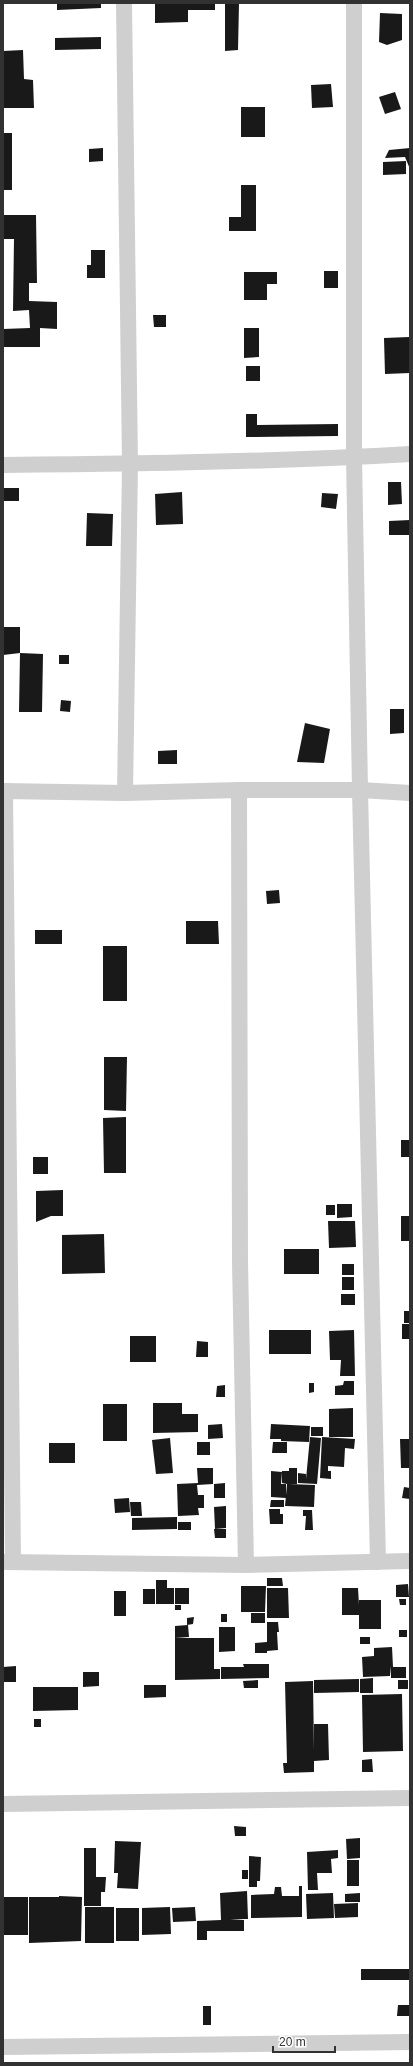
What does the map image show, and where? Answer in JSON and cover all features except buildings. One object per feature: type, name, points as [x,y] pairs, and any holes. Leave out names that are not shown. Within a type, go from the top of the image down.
[{"type":"street","points":[[124,3],[130,464],[125,793]]},
{"type":"street","points":[[354,3],[354,457],[360,790],[378,1562]]},
{"type":"street","points":[[3,466],[130,464],[410,454]]},
{"type":"street","points":[[240,790],[240,1254],[246,1565]]},
{"type":"street","points":[[410,793],[360,790],[240,790],[125,793],[4,791],[8,1562],[246,1565],[410,1561]]},
{"type":"street","points":[[3,1804],[410,1798]]},
{"type":"street","points":[[3,2047],[410,2042]]}]
